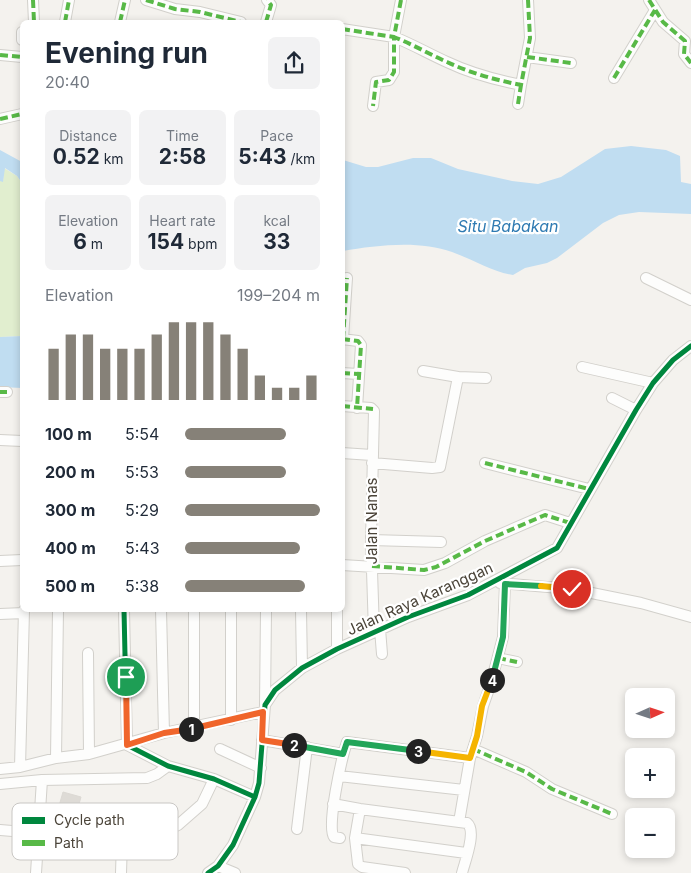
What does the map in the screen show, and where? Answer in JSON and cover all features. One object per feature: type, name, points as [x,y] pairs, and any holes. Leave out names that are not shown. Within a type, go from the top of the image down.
[{"type":"street","points":[[34,0],[34,20]]},
{"type":"street","points":[[65,20],[69,0]]},
{"type":"street","points":[[120,20],[124,0]]},
{"type":"street","points":[[147,0],[232,20]]},
{"type":"street","points":[[267,0],[271,5],[267,20]]},
{"type":"street","points":[[372,106],[376,82],[389,80],[394,72],[394,37],[401,0]]},
{"type":"street","points":[[518,104],[530,27],[528,0]]},
{"type":"street","points":[[649,0],[654,10],[672,32],[684,41],[684,54],[691,63]]},
{"type":"street","points":[[614,78],[654,10]]},
{"type":"street","points":[[345,29],[394,37],[413,44],[448,63],[492,79],[521,85]]},
{"type":"street","points":[[0,55],[20,57]]},
{"type":"street","points":[[526,58],[572,63]]},
{"type":"street","points":[[0,119],[20,114]]},
{"type":"street","points":[[345,298],[346,278]]},
{"type":"street","points":[[646,278],[691,300]]},
{"type":"street","points":[[345,339],[360,342],[357,408],[345,406]]},
{"type":"street","name":"Jalan Raya Karanggan","points":[[264,709],[276,690],[302,668],[337,649],[377,631],[468,595],[552,552],[561,542],[589,489],[654,383],[673,360],[691,346]]},
{"type":"street","points":[[582,367],[654,383]]},
{"type":"street","points":[[422,371],[458,377],[486,378]]},
{"type":"street","points":[[345,373],[358,374]]},
{"type":"street","points":[[345,454],[432,468],[440,467],[458,377]]},
{"type":"street","points":[[612,398],[636,410]]},
{"type":"street","name":"Jalan Nanas","points":[[357,408],[374,410],[372,459],[374,494],[371,540],[377,631],[382,654]]},
{"type":"street","points":[[0,440],[20,441]]},
{"type":"street","points":[[485,463],[589,489]]},
{"type":"street","points":[[345,565],[424,570],[445,563],[485,541],[545,514],[570,523]]},
{"type":"street","points":[[371,540],[441,542]]},
{"type":"street","points":[[0,561],[20,560]]},
{"type":"street","points":[[494,582],[572,589],[641,603],[691,617]]},
{"type":"street","points":[[459,822],[471,753],[482,706],[503,637],[505,584]]},
{"type":"street","points":[[0,614],[24,612],[20,767]]},
{"type":"street","points":[[56,758],[58,612]]},
{"type":"street","points":[[124,612],[127,745]]},
{"type":"street","points":[[161,612],[164,733]]},
{"type":"street","points":[[194,612],[194,728]]},
{"type":"street","points":[[231,612],[231,720]]},
{"type":"street","points":[[208,873],[218,866],[233,845],[259,784],[264,709],[266,612]]},
{"type":"street","points":[[301,612],[302,668]]},
{"type":"street","points":[[337,612],[337,649]]},
{"type":"street","points":[[88,653],[89,754]]},
{"type":"street","points":[[498,658],[517,662]]},
{"type":"street","points":[[0,769],[20,767],[56,758],[89,754],[127,745],[164,733],[231,720],[264,709]]},
{"type":"street","points":[[262,740],[307,746],[343,754]]},
{"type":"street","points":[[340,838],[334,837],[331,831],[333,804],[347,742],[471,753],[526,772],[552,789],[612,814]]},
{"type":"street","points":[[127,745],[168,766],[214,779],[255,797]]},
{"type":"street","points":[[297,829],[307,746]]},
{"type":"street","points":[[220,749],[261,768]]},
{"type":"street","points":[[0,784],[42,780],[147,778],[168,766]]},
{"type":"street","points":[[340,776],[464,790]]},
{"type":"street","points":[[178,825],[202,804],[214,779]]},
{"type":"street","points":[[41,803],[42,780]]},
{"type":"street","points":[[333,804],[466,822],[471,828],[462,873]]},
{"type":"street","points":[[360,809],[355,838],[360,866],[405,873]]},
{"type":"street","points":[[355,838],[466,853]]},
{"type":"street","points":[[36,873],[37,860]]},
{"type":"street","points":[[120,873],[121,860]]},
{"type":"street","points":[[218,866],[235,873]]},
{"type":"green space","points":[[4,168],[17,176],[20,180],[20,336],[0,337],[0,181],[3,181]]},
{"type":"water","name":"Situ Babakan","points":[[631,146],[666,150],[680,156],[681,182],[691,184],[691,214],[639,212],[619,215],[603,223],[557,258],[547,263],[525,268],[513,275],[490,268],[452,252],[426,246],[398,245],[345,251],[345,161],[366,167],[378,167],[413,158],[431,158],[458,169],[512,181],[538,184],[561,177],[605,149]]},
{"type":"water","points":[[0,150],[20,161],[20,180],[5,168],[3,182],[0,181]]},
{"type":"water","points":[[20,336],[20,388],[0,387],[0,337]]},
{"type":"building","points":[[63,792],[81,797],[79,803],[60,803]]},
{"type":"marked path","points":[[33,0],[34,20]]},
{"type":"marked path","points":[[65,20],[69,0]]},
{"type":"marked path","points":[[120,20],[125,0]]},
{"type":"marked path","points":[[146,0],[175,9],[200,12],[233,20]]},
{"type":"marked path","points":[[267,0],[271,5],[267,20]]},
{"type":"marked path","points":[[401,0],[394,37],[465,70],[521,85],[530,38],[528,0]]},
{"type":"marked path","points":[[649,0],[663,22],[685,41],[684,54],[691,63]]},
{"type":"marked path","points":[[614,78],[655,10]]},
{"type":"marked path","points":[[345,29],[394,37],[394,72],[389,80],[376,82],[373,106]]},
{"type":"marked path","points":[[0,55],[20,57]]},
{"type":"marked path","points":[[527,57],[571,63]]},
{"type":"marked path","points":[[518,104],[521,85]]},
{"type":"marked path","points":[[0,119],[20,114]]},
{"type":"marked path","points":[[345,308],[347,278]]},
{"type":"marked path","points":[[345,339],[358,341],[361,345],[357,408]]},
{"type":"marked path","points":[[345,373],[358,374]]},
{"type":"marked path","points":[[0,392],[7,392]]},
{"type":"marked path","points":[[345,406],[373,409]]},
{"type":"marked path","points":[[485,463],[589,489]]},
{"type":"marked path","points":[[372,566],[424,570],[436,567],[485,541],[545,515],[570,523]]},
{"type":"marked path","points":[[347,742],[470,758],[503,637],[505,583]]},
{"type":"marked path","points":[[498,658],[517,662]]},
{"type":"marked path","points":[[473,749],[526,772],[552,789],[612,814]]},
{"type":"cycle path","points":[[208,873],[218,866],[233,845],[255,797],[259,783],[265,705],[275,690],[302,668],[337,649],[408,617],[468,595],[557,548],[653,383],[673,360],[691,346]]},
{"type":"cycle path","points":[[124,612],[127,745],[168,766],[214,779],[255,797]]},
{"type":"route","points":[[126,677],[127,745],[164,733],[263,712],[262,740],[307,746],[343,754],[347,742],[355,742],[470,758],[477,736],[482,706],[491,683],[503,637],[505,584],[572,589]]}]
